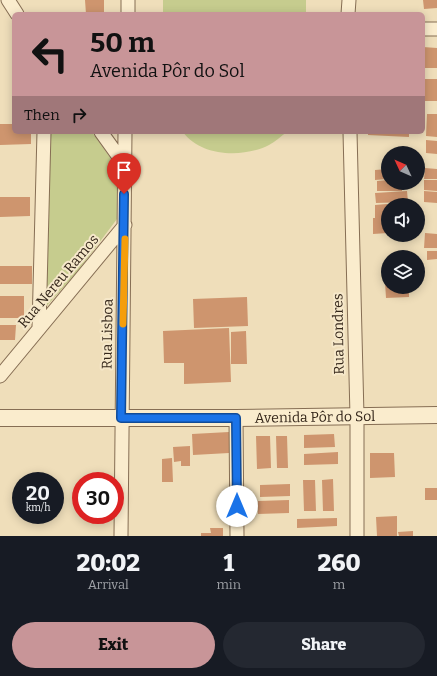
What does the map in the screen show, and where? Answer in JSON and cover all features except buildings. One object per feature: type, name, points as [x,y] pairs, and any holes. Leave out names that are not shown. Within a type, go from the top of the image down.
[{"type":"street","points":[[8,0],[17,9]]},
{"type":"street","points":[[128,0],[128,12]]},
{"type":"street","points":[[348,12],[349,0]]},
{"type":"street","points":[[425,29],[437,29]]},
{"type":"street","points":[[39,328],[44,134]]},
{"type":"street","points":[[102,134],[124,164]]},
{"type":"street","name":"Rua Lisboa","points":[[121,536],[125,134]]},
{"type":"street","name":"Rua Londres","points":[[350,134],[357,416],[357,536]]},
{"type":"street","name":"Rua Nereu Ramos","points":[[0,376],[125,225]]},
{"type":"street","name":"Avenida Pôr do Sol","points":[[0,418],[236,418],[437,415]]},
{"type":"street","points":[[236,418],[237,536]]},
{"type":"green space","points":[[163,0],[306,0],[306,12],[163,12]]},
{"type":"green space","points":[[49,134],[93,134],[118,169],[117,219],[77,272],[44,309]]},
{"type":"green space","points":[[185,134],[284,134],[271,144],[259,149],[236,153],[212,151],[191,140]]},
{"type":"slow traffic","points":[[123,324],[125,239]]},
{"type":"route","points":[[124,194],[125,225],[121,418],[236,418],[237,506]]}]
